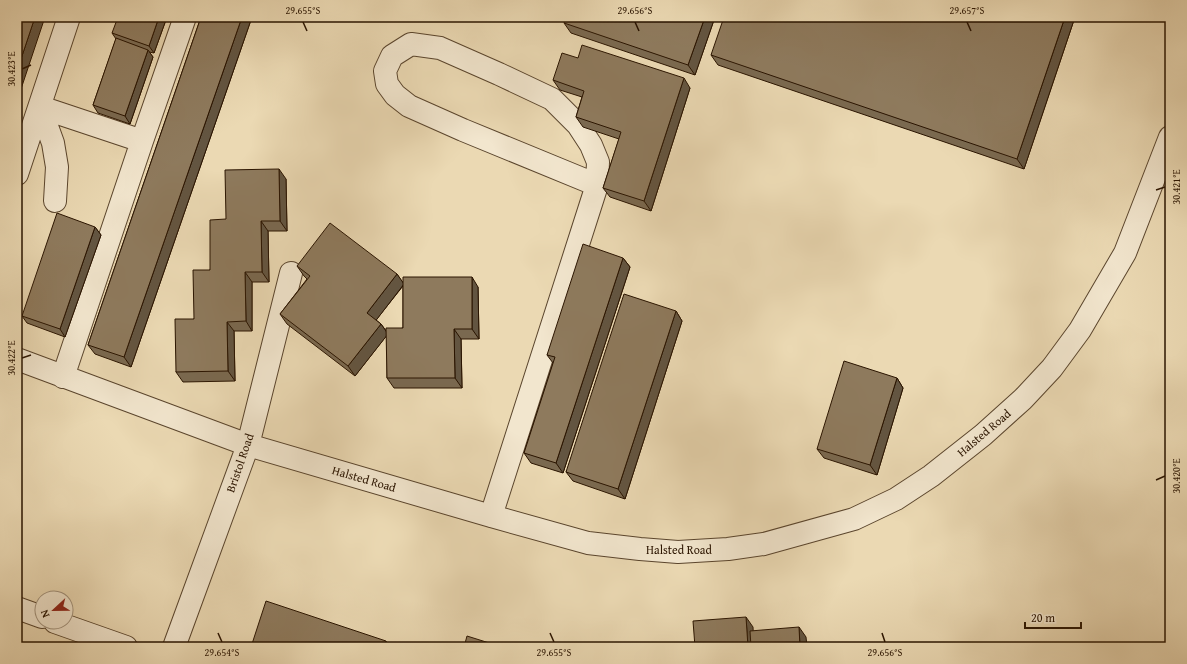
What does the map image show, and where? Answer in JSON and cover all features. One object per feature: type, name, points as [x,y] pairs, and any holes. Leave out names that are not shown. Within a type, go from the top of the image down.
[{"type":"lane","points":[[17,174],[69,17]]},
{"type":"lane","points":[[63,376],[142,141],[186,17]]},
{"type":"lane","points":[[491,516],[597,185],[598,162],[591,145],[578,125],[552,99],[440,48],[411,44],[392,56],[385,71],[387,84],[395,95],[410,106],[463,130],[597,185]]},
{"type":"lane","points":[[40,107],[142,141]]},
{"type":"lane","points":[[40,107],[53,143],[57,167],[55,201]]},
{"type":"lane","name":"Halsted Road","points":[[17,359],[248,445],[588,543],[640,550],[678,552],[728,549],[764,544],[854,519],[896,499],[931,476],[983,435],[1023,399],[1052,368],[1080,330],[1126,253],[1170,137]]},
{"type":"lane","name":"Bristol Road","points":[[174,647],[248,445],[290,273]]},
{"type":"lane","points":[[17,608],[34,614]]},
{"type":"lane","points":[[74,629],[126,647]]},
{"type":"building","points":[[17,17],[35,17],[17,71]]},
{"type":"building","points":[[118,17],[159,17],[149,46],[112,33]]},
{"type":"building","points":[[201,17],[242,17],[124,357],[88,345]]},
{"type":"building","points":[[566,17],[705,17],[688,65],[564,23]]},
{"type":"building","points":[[724,17],[1065,17],[1017,159],[711,55]]},
{"type":"building","points":[[116,38],[148,50],[125,116],[93,105]]},
{"type":"building","points":[[582,45],[684,78],[644,201],[603,188],[621,132],[576,117],[584,91],[553,80],[562,53],[578,58]]},
{"type":"building","points":[[279,169],[280,221],[261,221],[262,272],[245,272],[246,321],[227,322],[228,371],[176,372],[175,319],[194,319],[193,270],[210,270],[210,220],[226,219],[225,170]]},
{"type":"building","points":[[57,213],[95,227],[60,329],[22,316]]},
{"type":"building","points":[[330,223],[397,274],[367,313],[381,324],[348,366],[280,314],[310,276],[297,266]]},
{"type":"building","points":[[583,244],[623,258],[556,463],[524,453],[555,357],[547,355]]},
{"type":"building","points":[[403,277],[472,277],[472,329],[454,329],[455,378],[387,378],[386,328],[403,328]]},
{"type":"building","points":[[624,294],[676,311],[618,489],[566,472]]},
{"type":"building","points":[[844,361],[897,378],[870,465],[817,449]]},
{"type":"building","points":[[266,601],[386,641],[383,647],[251,647]]},
{"type":"building","points":[[746,617],[748,647],[695,647],[693,621]]},
{"type":"building","points":[[799,627],[800,647],[751,647],[750,631]]},
{"type":"building","points":[[467,636],[502,647],[464,647]]}]
